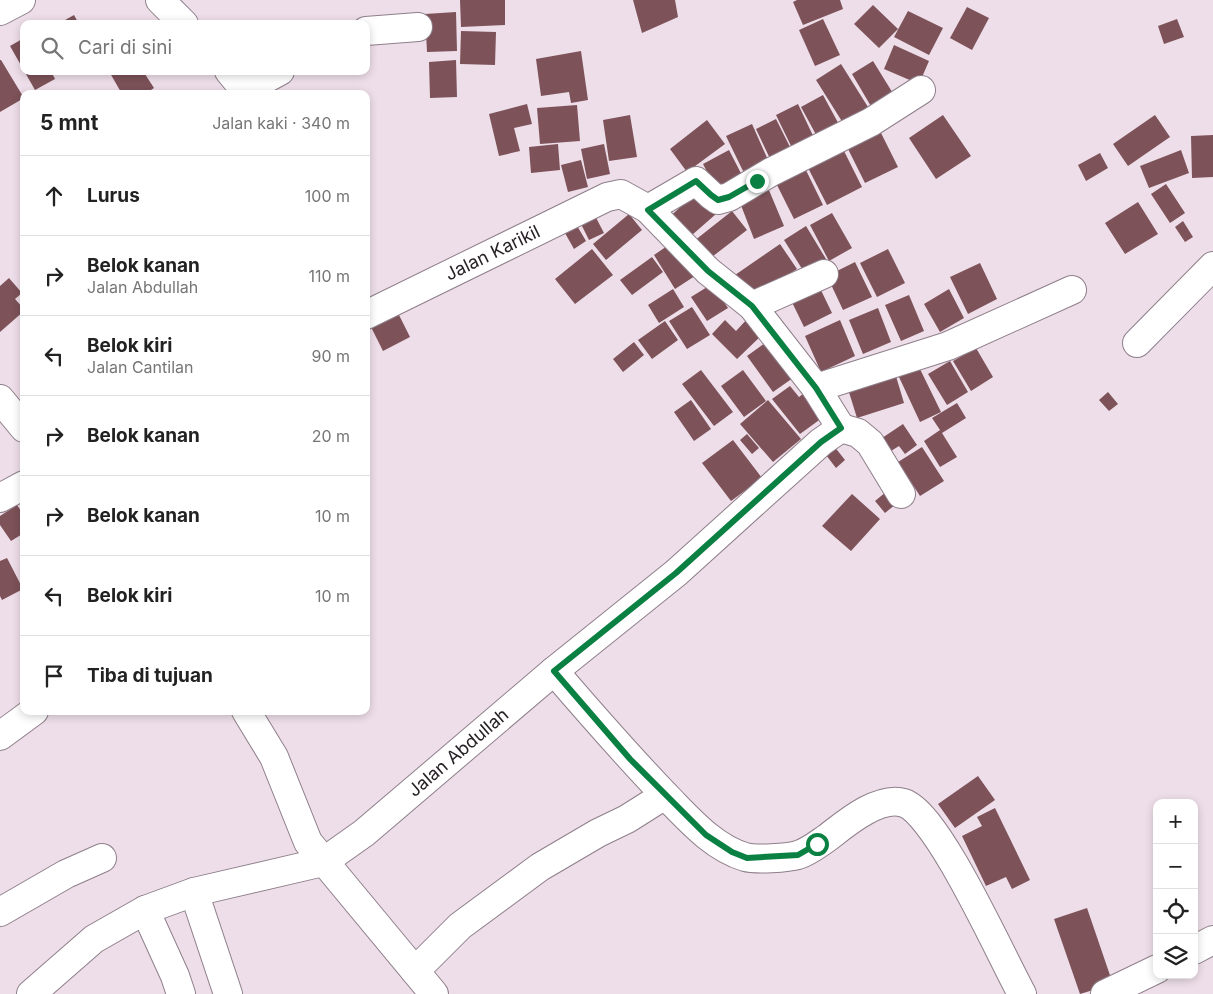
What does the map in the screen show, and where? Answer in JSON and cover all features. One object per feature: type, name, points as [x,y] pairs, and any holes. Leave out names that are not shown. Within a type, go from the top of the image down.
[{"type":"street","points":[[0,11],[21,0]]},
{"type":"street","points":[[160,0],[180,20]]},
{"type":"street","points":[[370,31],[418,27]]},
{"type":"street","points":[[241,85],[269,75]]},
{"type":"street","points":[[901,494],[870,443],[858,433],[841,428],[816,388],[752,306],[708,271],[648,210],[696,181],[718,200],[723,200],[771,172],[871,122],[920,90]]},
{"type":"street","name":"Jalan Karikil","points":[[370,313],[607,197],[621,194],[648,210]]},
{"type":"street","points":[[1136,343],[1213,266]]},
{"type":"street","points":[[752,306],[824,274]]},
{"type":"street","points":[[816,388],[948,346],[1072,290]]},
{"type":"street","points":[[0,399],[20,423]]},
{"type":"street","name":"Jalan Abdullah","points":[[35,993],[94,939],[145,910],[194,892],[323,862],[364,833],[554,671],[676,573],[821,442],[841,428]]},
{"type":"street","points":[[0,498],[20,488]]},
{"type":"street","points":[[554,671],[630,759],[706,835],[732,852],[747,858],[798,855],[859,814],[880,804],[891,802],[904,803],[914,809],[942,843],[974,899],[1022,994]]},
{"type":"street","points":[[0,736],[29,715]]},
{"type":"street","points":[[248,715],[274,757],[308,842],[434,994]]},
{"type":"street","points":[[415,971],[460,926],[540,867],[598,833],[627,819],[665,795]]},
{"type":"street","points":[[0,912],[66,874],[102,858]]},
{"type":"street","points":[[194,892],[228,994]]},
{"type":"street","points":[[145,910],[175,976],[181,994]]},
{"type":"street","points":[[1198,948],[1213,940]]},
{"type":"street","points":[[1106,994],[1153,971]]},
{"type":"building","points":[[460,0],[505,0],[505,25],[461,27]]},
{"type":"building","points":[[633,0],[675,0],[678,17],[642,33]]},
{"type":"building","points":[[797,0],[840,0],[843,9],[803,25],[793,2]]},
{"type":"building","points":[[873,5],[898,29],[879,48],[854,24]]},
{"type":"building","points":[[967,7],[989,18],[972,50],[950,38]]},
{"type":"building","points":[[908,11],[943,28],[929,55],[894,37]]},
{"type":"building","points":[[456,12],[457,51],[427,52],[425,14]]},
{"type":"building","points":[[74,15],[77,20],[65,20]]},
{"type":"building","points":[[823,19],[840,55],[815,66],[799,30]]},
{"type":"building","points":[[1177,19],[1184,37],[1164,44],[1158,26]]},
{"type":"building","points":[[461,31],[496,32],[495,65],[460,64]]},
{"type":"building","points":[[20,40],[20,64],[10,46]]},
{"type":"building","points":[[894,45],[929,61],[919,84],[884,69]]},
{"type":"building","points":[[581,51],[588,100],[571,103],[569,92],[541,96],[536,59]]},
{"type":"building","points":[[1,60],[20,91],[20,100],[0,112]]},
{"type":"building","points":[[456,60],[457,97],[430,98],[429,62]]},
{"type":"building","points":[[873,61],[894,95],[872,108],[852,74]]},
{"type":"building","points":[[841,64],[868,107],[843,123],[816,80]]},
{"type":"building","points":[[26,75],[53,75],[55,79],[35,90]]},
{"type":"building","points":[[111,75],[146,75],[154,88],[151,90],[120,90]]},
{"type":"building","points":[[823,95],[842,130],[820,142],[801,107]]},
{"type":"building","points":[[527,104],[532,124],[514,128],[520,151],[499,156],[489,114]]},
{"type":"building","points":[[798,104],[816,142],[794,152],[776,115]]},
{"type":"building","points":[[577,105],[580,141],[540,144],[537,108]]},
{"type":"building","points":[[630,115],[637,157],[609,161],[603,120]]},
{"type":"building","points":[[943,115],[971,156],[936,179],[909,138]]},
{"type":"building","points":[[1155,115],[1170,137],[1128,166],[1113,144]]},
{"type":"building","points":[[776,119],[794,155],[773,165],[756,129]]},
{"type":"building","points":[[707,120],[725,144],[687,172],[670,149]]},
{"type":"building","points":[[752,124],[768,160],[743,171],[726,136]]},
{"type":"building","points":[[877,125],[898,167],[865,183],[844,141]]},
{"type":"building","points":[[1213,135],[1213,177],[1192,178],[1191,136]]},
{"type":"building","points":[[840,143],[862,187],[827,205],[804,160]]},
{"type":"building","points":[[558,144],[560,170],[531,173],[529,147]]},
{"type":"building","points":[[604,144],[610,174],[587,179],[581,149]]},
{"type":"building","points":[[729,150],[746,183],[720,197],[703,164]]},
{"type":"building","points":[[1181,150],[1189,173],[1149,188],[1140,166]]},
{"type":"building","points":[[1100,153],[1108,168],[1086,181],[1078,165]]},
{"type":"building","points":[[581,160],[588,187],[568,192],[561,165]]},
{"type":"building","points":[[801,160],[823,205],[794,219],[772,175]]},
{"type":"building","points":[[766,183],[784,226],[754,239],[737,195]]},
{"type":"building","points":[[1166,184],[1185,213],[1170,223],[1151,194]]},
{"type":"building","points":[[697,192],[716,214],[684,242],[665,221]]},
{"type":"building","points":[[1138,202],[1158,234],[1125,254],[1105,223]]},
{"type":"building","points":[[732,211],[747,230],[708,260],[694,241]]},
{"type":"building","points":[[593,212],[604,233],[589,240],[579,220]]},
{"type":"building","points":[[832,213],[852,248],[829,261],[810,225]]},
{"type":"building","points":[[629,214],[642,230],[606,260],[593,244]]},
{"type":"building","points":[[573,219],[586,241],[574,249],[561,226]]},
{"type":"building","points":[[1183,221],[1193,237],[1185,242],[1175,227]]},
{"type":"building","points":[[806,226],[826,259],[804,272],[784,240]]},
{"type":"building","points":[[676,240],[698,274],[675,289],[654,255]]},
{"type":"building","points":[[780,244],[797,269],[752,299],[735,275]]},
{"type":"building","points":[[592,249],[613,275],[575,304],[555,279]]},
{"type":"building","points":[[888,249],[905,283],[877,297],[860,263]]},
{"type":"building","points":[[652,257],[663,272],[632,295],[620,280]]},
{"type":"building","points":[[855,262],[872,297],[843,310],[827,276]]},
{"type":"building","points":[[980,263],[997,299],[968,314],[950,277]]},
{"type":"building","points":[[9,278],[20,291],[20,295],[15,299],[20,305],[20,314],[0,332],[0,286]]},
{"type":"building","points":[[817,282],[832,313],[804,327],[789,296]]},
{"type":"building","points":[[712,284],[728,308],[707,321],[691,297]]},
{"type":"building","points":[[673,289],[684,307],[659,323],[648,305]]},
{"type":"building","points":[[949,289],[964,318],[940,332],[924,304]]},
{"type":"building","points":[[909,295],[924,331],[901,341],[885,305]]},
{"type":"building","points":[[692,307],[710,335],[687,349],[669,321]]},
{"type":"building","points":[[878,308],[891,342],[863,354],[849,320]]},
{"type":"building","points":[[397,311],[410,337],[383,351],[370,325]]},
{"type":"building","points":[[750,316],[766,331],[737,359],[712,334],[725,320],[736,331]]},
{"type":"building","points":[[840,320],[855,356],[821,372],[805,336]]},
{"type":"building","points":[[665,321],[678,340],[652,359],[638,340]]},
{"type":"building","points":[[634,342],[644,355],[623,372],[613,359]]},
{"type":"building","points":[[765,343],[800,373],[773,392],[747,356]]},
{"type":"building","points":[[976,348],[993,377],[971,391],[953,361]]},
{"type":"building","points":[[950,361],[968,392],[947,405],[928,374]]},
{"type":"building","points":[[919,367],[941,412],[920,422],[899,377]]},
{"type":"building","points":[[701,370],[733,412],[714,426],[682,384]]},
{"type":"building","points":[[743,370],[766,401],[744,417],[721,386]]},
{"type":"building","points":[[895,373],[904,403],[857,418],[848,389]]},
{"type":"building","points":[[790,386],[799,397],[812,387],[822,418],[800,434],[772,399]]},
{"type":"building","points":[[1108,392],[1118,404],[1109,411],[1099,400]]},
{"type":"building","points":[[691,400],[711,429],[694,441],[674,412]]},
{"type":"building","points":[[768,400],[801,439],[773,462],[740,424]]},
{"type":"building","points":[[957,403],[966,418],[942,433],[957,457],[940,467],[924,441],[940,430],[932,418]]},
{"type":"building","points":[[903,424],[917,445],[905,454],[899,446],[891,451],[882,438]]},
{"type":"building","points":[[747,434],[759,448],[752,454],[740,440]]},
{"type":"building","points":[[733,440],[762,478],[731,501],[702,463]]},
{"type":"building","points":[[830,441],[845,460],[836,468],[826,455]]},
{"type":"building","points":[[922,447],[944,481],[920,496],[898,462]]},
{"type":"building","points":[[892,487],[902,499],[885,513],[875,501]]},
{"type":"building","points":[[852,494],[880,519],[851,551],[822,526]]},
{"type":"building","points":[[17,505],[20,509],[20,535],[11,541],[0,525],[0,516]]},
{"type":"building","points":[[7,558],[20,583],[20,591],[2,600],[0,596],[0,561]]},
{"type":"building","points":[[978,776],[995,800],[955,828],[938,804]]},
{"type":"building","points":[[995,808],[1030,880],[1012,889],[1006,877],[986,886],[962,836],[982,826],[977,817]]},
{"type":"building","points":[[1087,908],[1113,984],[1080,994],[1054,919]]},
{"type":"route","points":[[757,181],[723,200],[718,200],[696,181],[648,210],[660,220],[708,271],[752,306],[816,388],[841,428],[821,442],[676,573],[554,671],[630,759],[706,835],[732,852],[747,858],[798,855],[817,844]]}]
